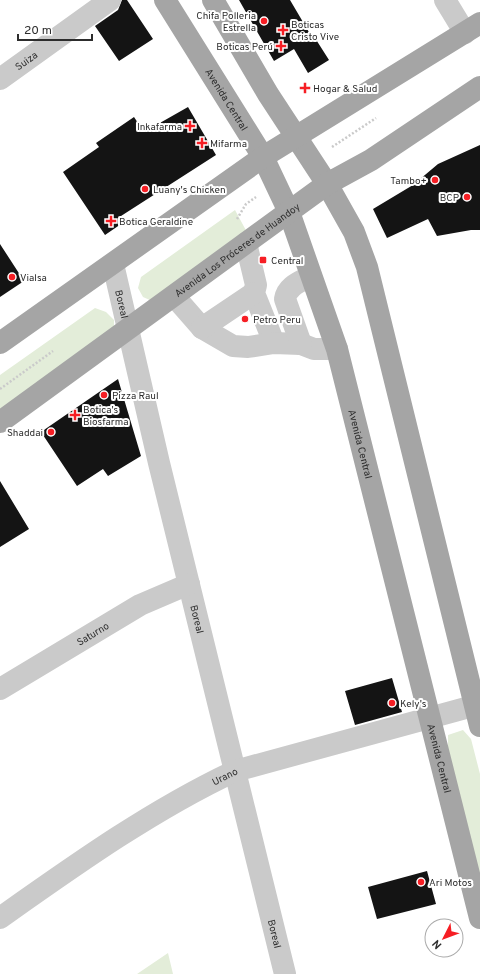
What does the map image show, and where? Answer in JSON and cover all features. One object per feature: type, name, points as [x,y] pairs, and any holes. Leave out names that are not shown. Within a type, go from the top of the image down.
[{"type":"main road","name":"Avenida Central","points":[[165,0],[263,157],[289,212],[337,349],[480,918]]},
{"type":"main road","points":[[213,0],[296,138],[327,184],[354,232],[367,267],[478,712]]},
{"type":"main road","points":[[0,343],[263,157],[472,28]]},
{"type":"main road","name":"Avenida Los Próceres de Huandoy","points":[[0,422],[327,184],[371,160],[480,87]]},
{"type":"street","name":"Suiza","points":[[0,78],[110,0]]},
{"type":"street","points":[[445,0],[472,28]]},
{"type":"street","points":[[246,243],[256,285],[254,293],[274,343]]},
{"type":"street","name":"Boreal","points":[[113,264],[127,330],[285,974]]},
{"type":"street","points":[[301,344],[285,299],[287,291],[294,284],[311,276]]},
{"type":"street","points":[[202,328],[254,293]]},
{"type":"street","points":[[174,296],[202,328],[233,346],[248,347],[274,343],[301,344],[314,349],[337,349]]},
{"type":"street","name":"Saturno","points":[[0,689],[140,605],[189,584]]},
{"type":"street","name":"Urano","points":[[0,918],[116,839],[201,786],[235,771],[430,719],[478,712]]},
{"type":"green space","points":[[235,210],[249,236],[152,301],[143,297],[138,288],[141,277]]},
{"type":"green space","points":[[95,308],[106,312],[114,320],[114,331],[0,413],[0,375]]},
{"type":"green space","points":[[463,730],[471,739],[480,774],[480,879],[448,750],[448,735]]},
{"type":"green space","points":[[168,953],[173,974],[137,974]]},
{"type":"building","points":[[122,0],[127,0],[153,39],[119,61],[95,26],[118,10]]},
{"type":"building","points":[[239,0],[290,0],[313,39],[315,38],[329,60],[308,73],[294,49],[274,61]]},
{"type":"building","points":[[188,107],[216,155],[121,216],[124,222],[105,235],[63,172],[99,147],[96,143],[134,117],[144,132]]},
{"type":"building","points":[[480,145],[480,230],[471,230],[437,236],[428,219],[387,238],[373,209],[413,185],[438,164]]},
{"type":"building","points":[[0,244],[24,281],[0,297]]},
{"type":"building","points":[[118,379],[141,456],[108,476],[103,469],[77,486],[41,432]]},
{"type":"building","points":[[0,481],[29,529],[0,547]]},
{"type":"building","points":[[392,678],[402,712],[355,725],[345,691]]},
{"type":"building","points":[[427,871],[436,904],[377,919],[368,887]]},
{"type":"place","name":"Chifa Polleria Estrella","points":[[264,21]]},
{"type":"place","name":"Boticas Cristo Vive","points":[[283,30]]},
{"type":"place","name":"Boticas Perú","points":[[281,46]]},
{"type":"place","name":"Hogar & Salud","points":[[305,88]]},
{"type":"place","name":"Inkafarma","points":[[190,126]]},
{"type":"place","name":"Mifarma","points":[[202,143]]},
{"type":"place","name":"Tambo+","points":[[435,180]]},
{"type":"place","name":"Luany's Chicken","points":[[145,189]]},
{"type":"place","name":"BCP","points":[[467,197]]},
{"type":"place","name":"Botica Geraldine","points":[[111,221]]},
{"type":"place","name":"Central","points":[[263,260]]},
{"type":"place","name":"Vialsa","points":[[12,277]]},
{"type":"place","name":"Petro Peru","points":[[245,319]]},
{"type":"place","name":"Pizza Raul","points":[[104,395]]},
{"type":"place","name":"Botica's Biosfarma","points":[[75,415]]},
{"type":"place","name":"Shaddai","points":[[51,432]]},
{"type":"place","name":"Kely's","points":[[392,703]]},
{"type":"place","name":"Ari Motos","points":[[421,882]]}]
